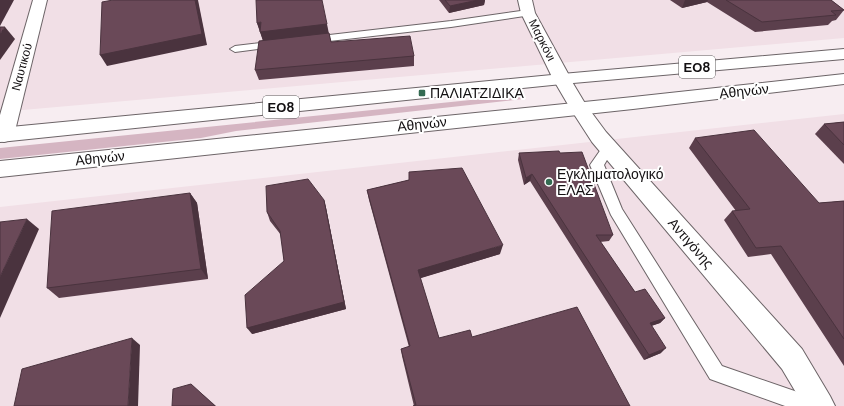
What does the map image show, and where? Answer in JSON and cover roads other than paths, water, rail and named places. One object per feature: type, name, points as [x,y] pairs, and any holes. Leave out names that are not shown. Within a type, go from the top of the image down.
[{"type":"main road","name":"Ναυτικού","points":[[2,135],[40,0]]},
{"type":"main road","name":"Μαρκόνι","points":[[527,7],[562,79]]},
{"type":"main road","name":"Αθηνών","points":[[2,135],[840,53]]},
{"type":"main road","name":"Αντιγόνης","points":[[562,79],[579,108],[608,148],[792,359],[820,406]]},
{"type":"main road","name":"Αθηνών","points":[[0,169],[634,103],[844,79]]},
{"type":"lane","points":[[304,41],[451,24],[527,7]]},
{"type":"lane","points":[[235,49],[289,42]]},
{"type":"lane","points":[[608,148],[597,165],[616,210],[716,373],[812,406]]},
{"type":"place","name":"ΠΑΛΙΑΤΖΙΔΙΚΑ","points":[[422,93]]},
{"type":"place","name":"Εγκληματολογικό ΕΛΑΣ","points":[[549,182]]}]
